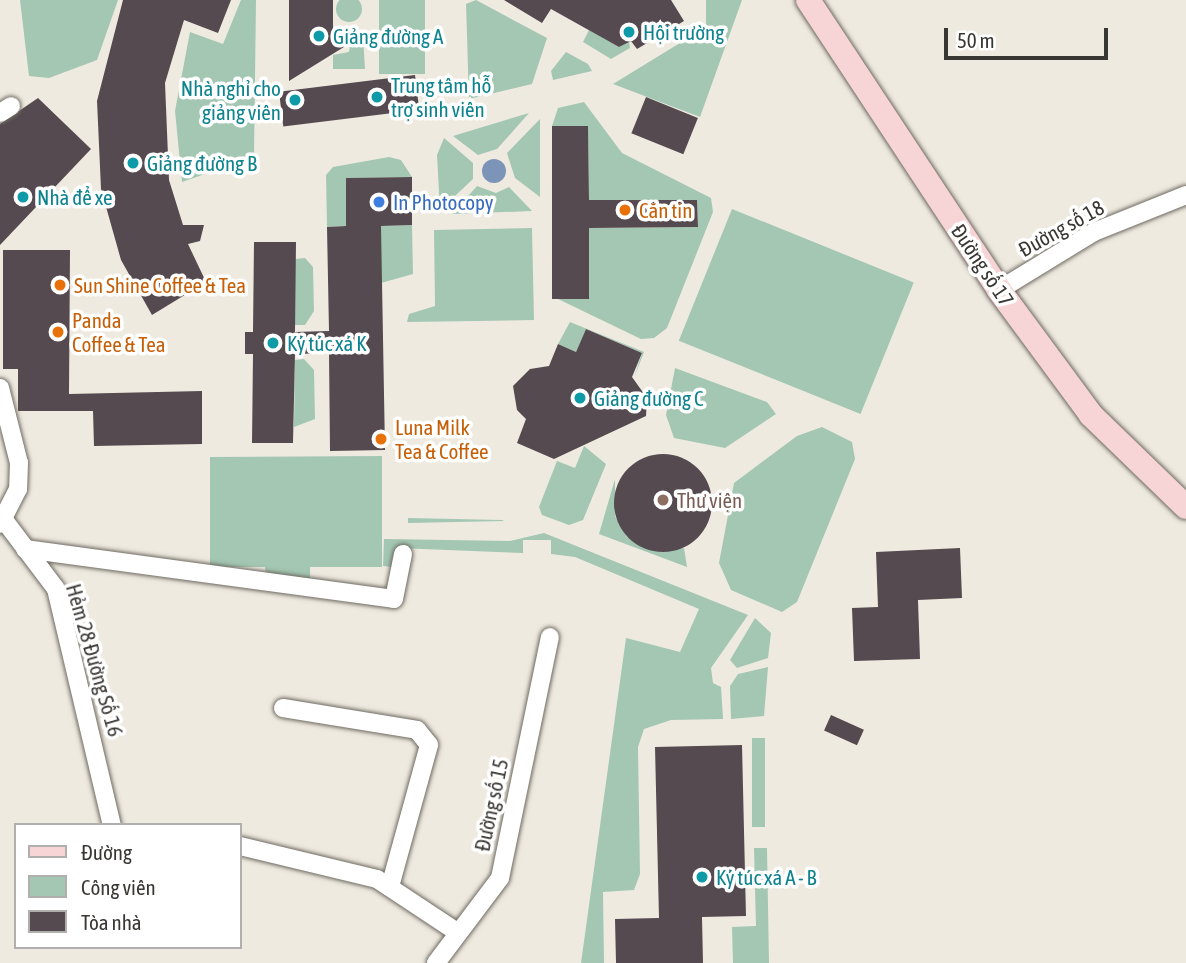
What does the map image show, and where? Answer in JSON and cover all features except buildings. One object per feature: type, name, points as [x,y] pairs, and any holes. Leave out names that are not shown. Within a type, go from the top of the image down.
[{"type":"street","name":"Đường số 17","points":[[808,0],[999,290],[1091,415],[1186,507]]},
{"type":"street","name":"Đường số 18","points":[[999,290],[1094,232],[1186,195]]},
{"type":"street","points":[[0,388],[19,463],[18,489],[2,522]]},
{"type":"street","name":"Hẻm 28 Đường Số 16","points":[[2,522],[56,589],[112,823]]},
{"type":"street","points":[[25,549],[394,599],[403,554]]},
{"type":"street","name":"Đường số 15","points":[[436,963],[500,878],[550,637]]},
{"type":"street","points":[[283,708],[417,730],[429,745],[390,887]]},
{"type":"street","points":[[242,846],[299,857],[390,887],[457,932]]},
{"type":"green space","points":[[341,-1],[357,-1],[361,4],[361,14],[354,21],[344,21],[337,14],[337,4]]},
{"type":"green space","points":[[20,0],[118,0],[97,60],[49,78],[29,76]]},
{"type":"green space","points":[[241,0],[256,0],[254,157],[182,182],[175,111],[190,32],[223,44]]},
{"type":"green space","points":[[379,0],[425,0],[425,74],[379,74]]},
{"type":"green space","points":[[476,0],[547,38],[532,84],[469,99],[466,4]]},
{"type":"green space","points":[[706,0],[742,0],[700,117],[613,84],[706,27]]},
{"type":"green space","points":[[589,30],[619,47],[629,41],[630,48],[611,59],[583,42]]},
{"type":"green space","points":[[352,34],[363,36],[365,69],[333,69],[333,55],[349,52]]},
{"type":"green space","points":[[566,52],[588,64],[592,71],[553,80],[551,71]]},
{"type":"green space","points":[[584,102],[622,153],[711,198],[713,212],[667,328],[654,338],[641,339],[558,299],[589,299],[589,228],[698,227],[697,200],[589,200],[588,126],[552,126],[558,108]]},
{"type":"green space","points":[[529,113],[497,149],[478,155],[453,136]]},
{"type":"green space","points":[[540,119],[540,197],[515,178],[507,153]]},
{"type":"green space","points":[[444,138],[473,163],[473,179],[440,210],[437,155]]},
{"type":"green space","points":[[389,157],[401,160],[412,177],[346,178],[346,226],[327,227],[326,175],[333,167]]},
{"type":"green space","points":[[477,186],[496,193],[509,187],[532,211],[452,214]]},
{"type":"green space","points":[[732,209],[914,282],[861,414],[679,341]]},
{"type":"green space","points":[[412,225],[413,274],[381,283],[381,226]]},
{"type":"green space","points":[[532,228],[534,320],[407,322],[409,314],[435,306],[434,230]]},
{"type":"green space","points":[[305,258],[313,267],[314,311],[305,325],[295,325],[295,259]]},
{"type":"green space","points":[[570,322],[644,352],[634,378],[642,353],[586,329],[576,352],[558,344]]},
{"type":"green space","points":[[304,359],[314,370],[315,419],[294,427],[295,360]]},
{"type":"green space","points":[[675,368],[767,402],[776,414],[725,448],[674,438],[666,415]]},
{"type":"green space","points":[[822,427],[852,442],[855,459],[797,602],[782,612],[731,590],[719,563],[734,483],[797,436]]},
{"type":"green space","points":[[584,446],[606,464],[583,520],[569,525],[542,515],[539,507],[557,461],[575,468]]},
{"type":"green space","points":[[382,456],[382,567],[310,567],[310,583],[266,577],[265,567],[210,567],[210,457]]},
{"type":"green space","points":[[615,479],[615,516],[627,537],[660,552],[684,548],[687,567],[599,534]]},
{"type":"green space","points":[[408,518],[502,520],[504,521],[408,523]]},
{"type":"green space","points":[[544,533],[748,615],[711,668],[713,683],[721,687],[723,719],[671,720],[644,729],[638,747],[640,874],[634,890],[603,892],[604,963],[581,963],[626,638],[680,652],[699,609],[575,557],[551,554],[551,540],[523,540],[523,553],[397,548],[393,567],[383,566],[384,539],[510,541]]},
{"type":"green space","points":[[755,618],[771,633],[768,658],[737,668],[730,660]]},
{"type":"green space","points":[[768,667],[764,716],[731,719],[730,686],[738,674]]},
{"type":"green space","points":[[752,738],[765,738],[765,827],[752,827]]},
{"type":"green space","points":[[754,848],[767,848],[769,963],[733,963],[732,927],[756,926]]},
{"type":"water","points":[[494,159],[505,166],[506,171],[499,182],[494,183],[483,176],[482,171],[489,160]]},
{"type":"place","name":"Hội trường","points":[[629,32]]},
{"type":"place","name":"Giảng đường A","points":[[319,36]]},
{"type":"place","name":"Trung tâm hỗ trợ sinh viên","points":[[377,97]]},
{"type":"place","name":"Nhà nghỉ cho giảng viên","points":[[295,100]]},
{"type":"place","name":"Giảng đường B","points":[[133,163]]},
{"type":"place","name":"Nhà để xe","points":[[23,197]]},
{"type":"place","name":"In Photocopy","points":[[379,202]]},
{"type":"place","name":"Căn tin","points":[[625,210]]},
{"type":"place","name":"Sun Shine Coffee & Tea","points":[[60,285]]},
{"type":"place","name":"Panda Coffee & Tea","points":[[58,332]]},
{"type":"place","name":"Ký túc xá K","points":[[273,343]]},
{"type":"place","name":"Giảng đường C","points":[[580,398]]},
{"type":"place","name":"Luna Milk Tea & Coffee","points":[[381,439]]},
{"type":"place","name":"Thư viện","points":[[663,500]]},
{"type":"place","name":"Ký túc xá A - B","points":[[702,877]]}]
